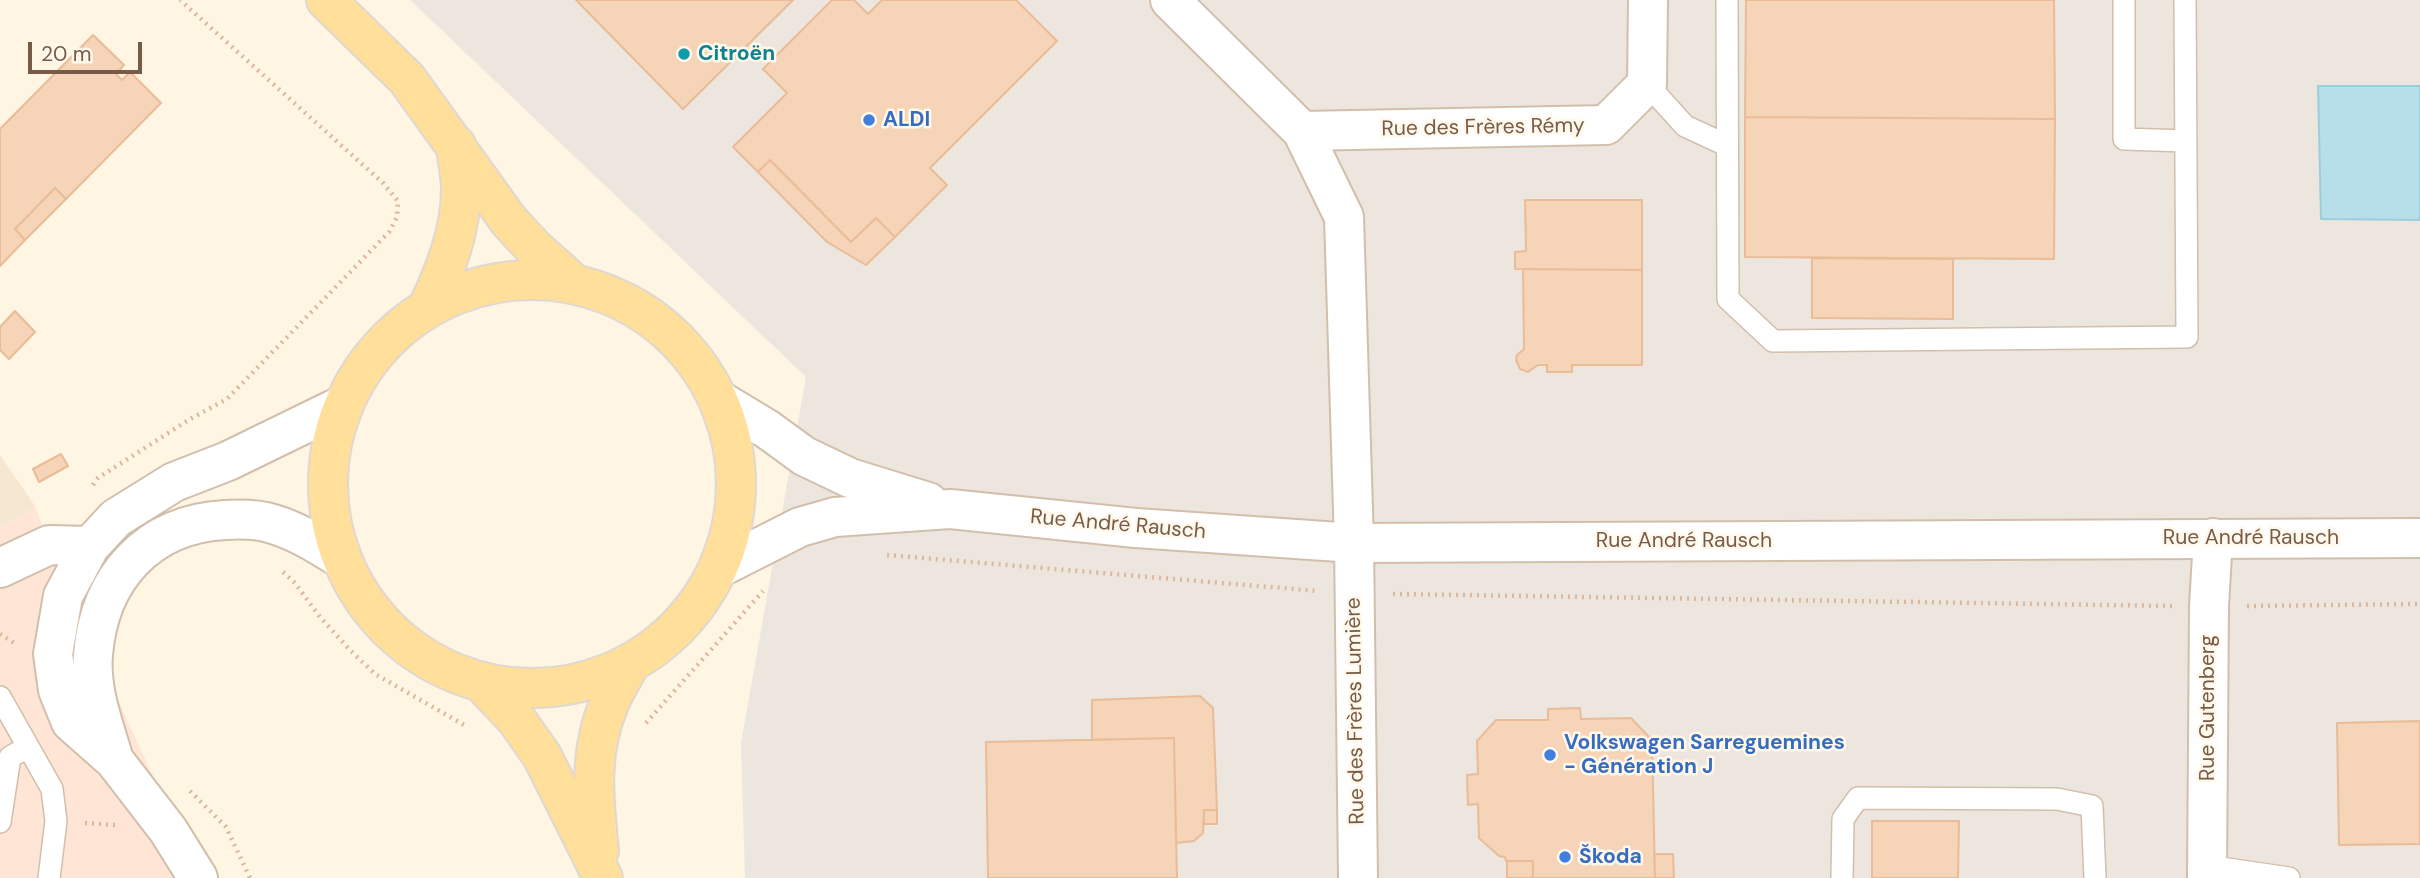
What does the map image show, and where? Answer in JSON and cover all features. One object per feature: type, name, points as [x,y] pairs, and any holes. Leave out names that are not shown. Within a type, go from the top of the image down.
[{"type":"main road","points":[[326,0],[407,79],[509,220],[534,248],[573,283]]},
{"type":"main road","points":[[427,309],[446,268],[456,232],[461,189],[455,143]]},
{"type":"main road","points":[[535,279],[573,283],[610,295],[644,312],[675,337],[700,366],[719,400],[733,441],[737,484],[733,527],[719,568],[696,607],[666,640],[629,665],[595,680],[558,689],[520,690],[483,684],[436,667],[396,639],[363,601],[340,558],[328,507],[329,455],[343,405],[364,367],[392,335],[427,309],[461,292],[497,282],[535,279]]},
{"type":"main road","points":[[602,876],[592,787],[596,743],[609,704],[629,665]]},
{"type":"main road","points":[[483,684],[516,719],[542,756],[602,876]]},
{"type":"street","points":[[1170,0],[1302,131],[1344,217],[1354,543]]},
{"type":"street","points":[[1647,0],[1647,84]]},
{"type":"street","name":"Rue des Frères Rémy","points":[[1302,131],[1606,125],[1647,84]]},
{"type":"street","name":"Rue André Rausch","points":[[719,400],[767,429],[804,456],[850,478],[950,509]]},
{"type":"street","points":[[198,878],[167,830],[114,760],[71,722],[58,690],[53,654],[63,596],[90,546],[116,518],[174,482],[228,461],[343,405]]},
{"type":"street","name":"Rue André Rausch","points":[[719,568],[800,527],[835,517],[950,509],[1136,528],[1354,543],[2420,538]]},
{"type":"street","points":[[114,760],[93,681],[93,655],[99,615],[120,575],[147,546],[180,527],[243,519],[273,524],[303,536],[340,558]]},
{"type":"street","name":"Rue Gutenberg","points":[[2207,872],[2209,606],[2213,538]]},
{"type":"street","name":"Rue des Frères Lumière","points":[[1354,543],[1358,878]]},
{"type":"street","points":[[0,568],[49,545],[90,546]]},
{"type":"lane","points":[[1727,0],[1728,299],[1773,341],[2187,337],[2185,0]]},
{"type":"lane","points":[[2124,0],[2124,139],[2186,141]]},
{"type":"lane","points":[[1647,84],[1685,126],[1727,145]]},
{"type":"lane","points":[[0,697],[52,789],[56,821],[49,878]]},
{"type":"lane","points":[[0,822],[10,757],[29,747]]},
{"type":"lane","points":[[1842,878],[1843,819],[1858,798],[2057,799],[2092,806],[2095,878]]},
{"type":"lane","points":[[2207,872],[2289,878]]},
{"type":"path","points":[[91,488],[98,478],[190,419],[227,399],[388,232],[397,217],[398,201],[383,183],[180,0]]},
{"type":"path","points":[[873,554],[1355,594],[2209,606],[2420,604]]},
{"type":"path","points":[[280,569],[295,583],[320,617],[375,674],[476,734]]},
{"type":"path","points":[[643,727],[655,710],[765,588]]},
{"type":"path","points":[[185,786],[226,827],[250,878]]},
{"type":"shaded area","points":[[410,0],[2420,0],[2420,878],[745,878],[741,743],[806,377]]},
{"type":"shaded area","points":[[0,455],[35,506],[0,528]]},
{"type":"shaded area","points":[[35,506],[61,577],[200,878],[0,878],[0,528]]},
{"type":"water","points":[[2318,86],[2420,86],[2420,220],[2321,219]]},
{"type":"building","name":"Citroën","points":[[576,0],[793,0],[683,109]]},
{"type":"building","name":"ALDI","points":[[832,0],[854,0],[868,14],[882,0],[1016,0],[1057,41],[930,168],[947,185],[895,237],[876,218],[851,242],[770,160],[758,172],[733,147],[787,93],[763,69]]},
{"type":"building","points":[[1746,0],[2054,0],[2055,119],[1745,117]]},
{"type":"building","points":[[93,35],[124,65],[116,74],[122,80],[130,72],[161,103],[66,199],[55,188],[15,229],[25,240],[0,266],[0,129]]},
{"type":"building","points":[[1745,117],[2055,119],[2054,259],[1745,257]]},
{"type":"building","points":[[770,160],[851,242],[876,218],[895,237],[866,265],[827,242],[758,172]]},
{"type":"building","points":[[55,188],[66,199],[25,240],[15,229]]},
{"type":"building","points":[[1525,200],[1642,200],[1642,270],[1515,269],[1515,252],[1526,251]]},
{"type":"building","points":[[1812,258],[1953,259],[1953,319],[1812,318]]},
{"type":"building","points":[[1523,269],[1642,270],[1642,365],[1572,365],[1572,372],[1547,372],[1547,365],[1538,365],[1528,372],[1520,369],[1516,360],[1517,355],[1524,349]]},
{"type":"building","points":[[15,311],[35,332],[9,359],[0,350],[0,327]]},
{"type":"building","points":[[61,454],[68,466],[39,482],[33,469]]},
{"type":"building","points":[[1200,696],[1213,708],[1217,810],[1204,810],[1203,833],[1194,841],[1176,843],[1174,738],[1092,740],[1092,700]]},
{"type":"building","points":[[1580,708],[1581,719],[1631,718],[1652,740],[1655,878],[1533,878],[1533,861],[1506,861],[1505,857],[1499,856],[1479,838],[1478,804],[1468,805],[1467,775],[1478,774],[1477,741],[1496,720],[1548,720],[1548,709]]},
{"type":"building","points":[[2420,721],[2420,844],[2339,845],[2337,723]]},
{"type":"building","points":[[1174,738],[1177,878],[988,878],[986,742]]},
{"type":"building","points":[[1204,810],[1217,810],[1217,824],[1204,824]]},
{"type":"building","points":[[1872,821],[1959,821],[1958,878],[1872,878]]},
{"type":"building","points":[[1654,854],[1673,854],[1674,878],[1655,878]]},
{"type":"building","points":[[1507,861],[1533,861],[1533,878],[1507,878]]},
{"type":"place","name":"Citroën","points":[[684,54]]},
{"type":"place","name":"ALDI","points":[[869,120]]},
{"type":"place","name":"Volkswagen Sarreguemines - Génération J","points":[[1550,755]]},
{"type":"place","name":"Škoda","points":[[1565,857]]}]
